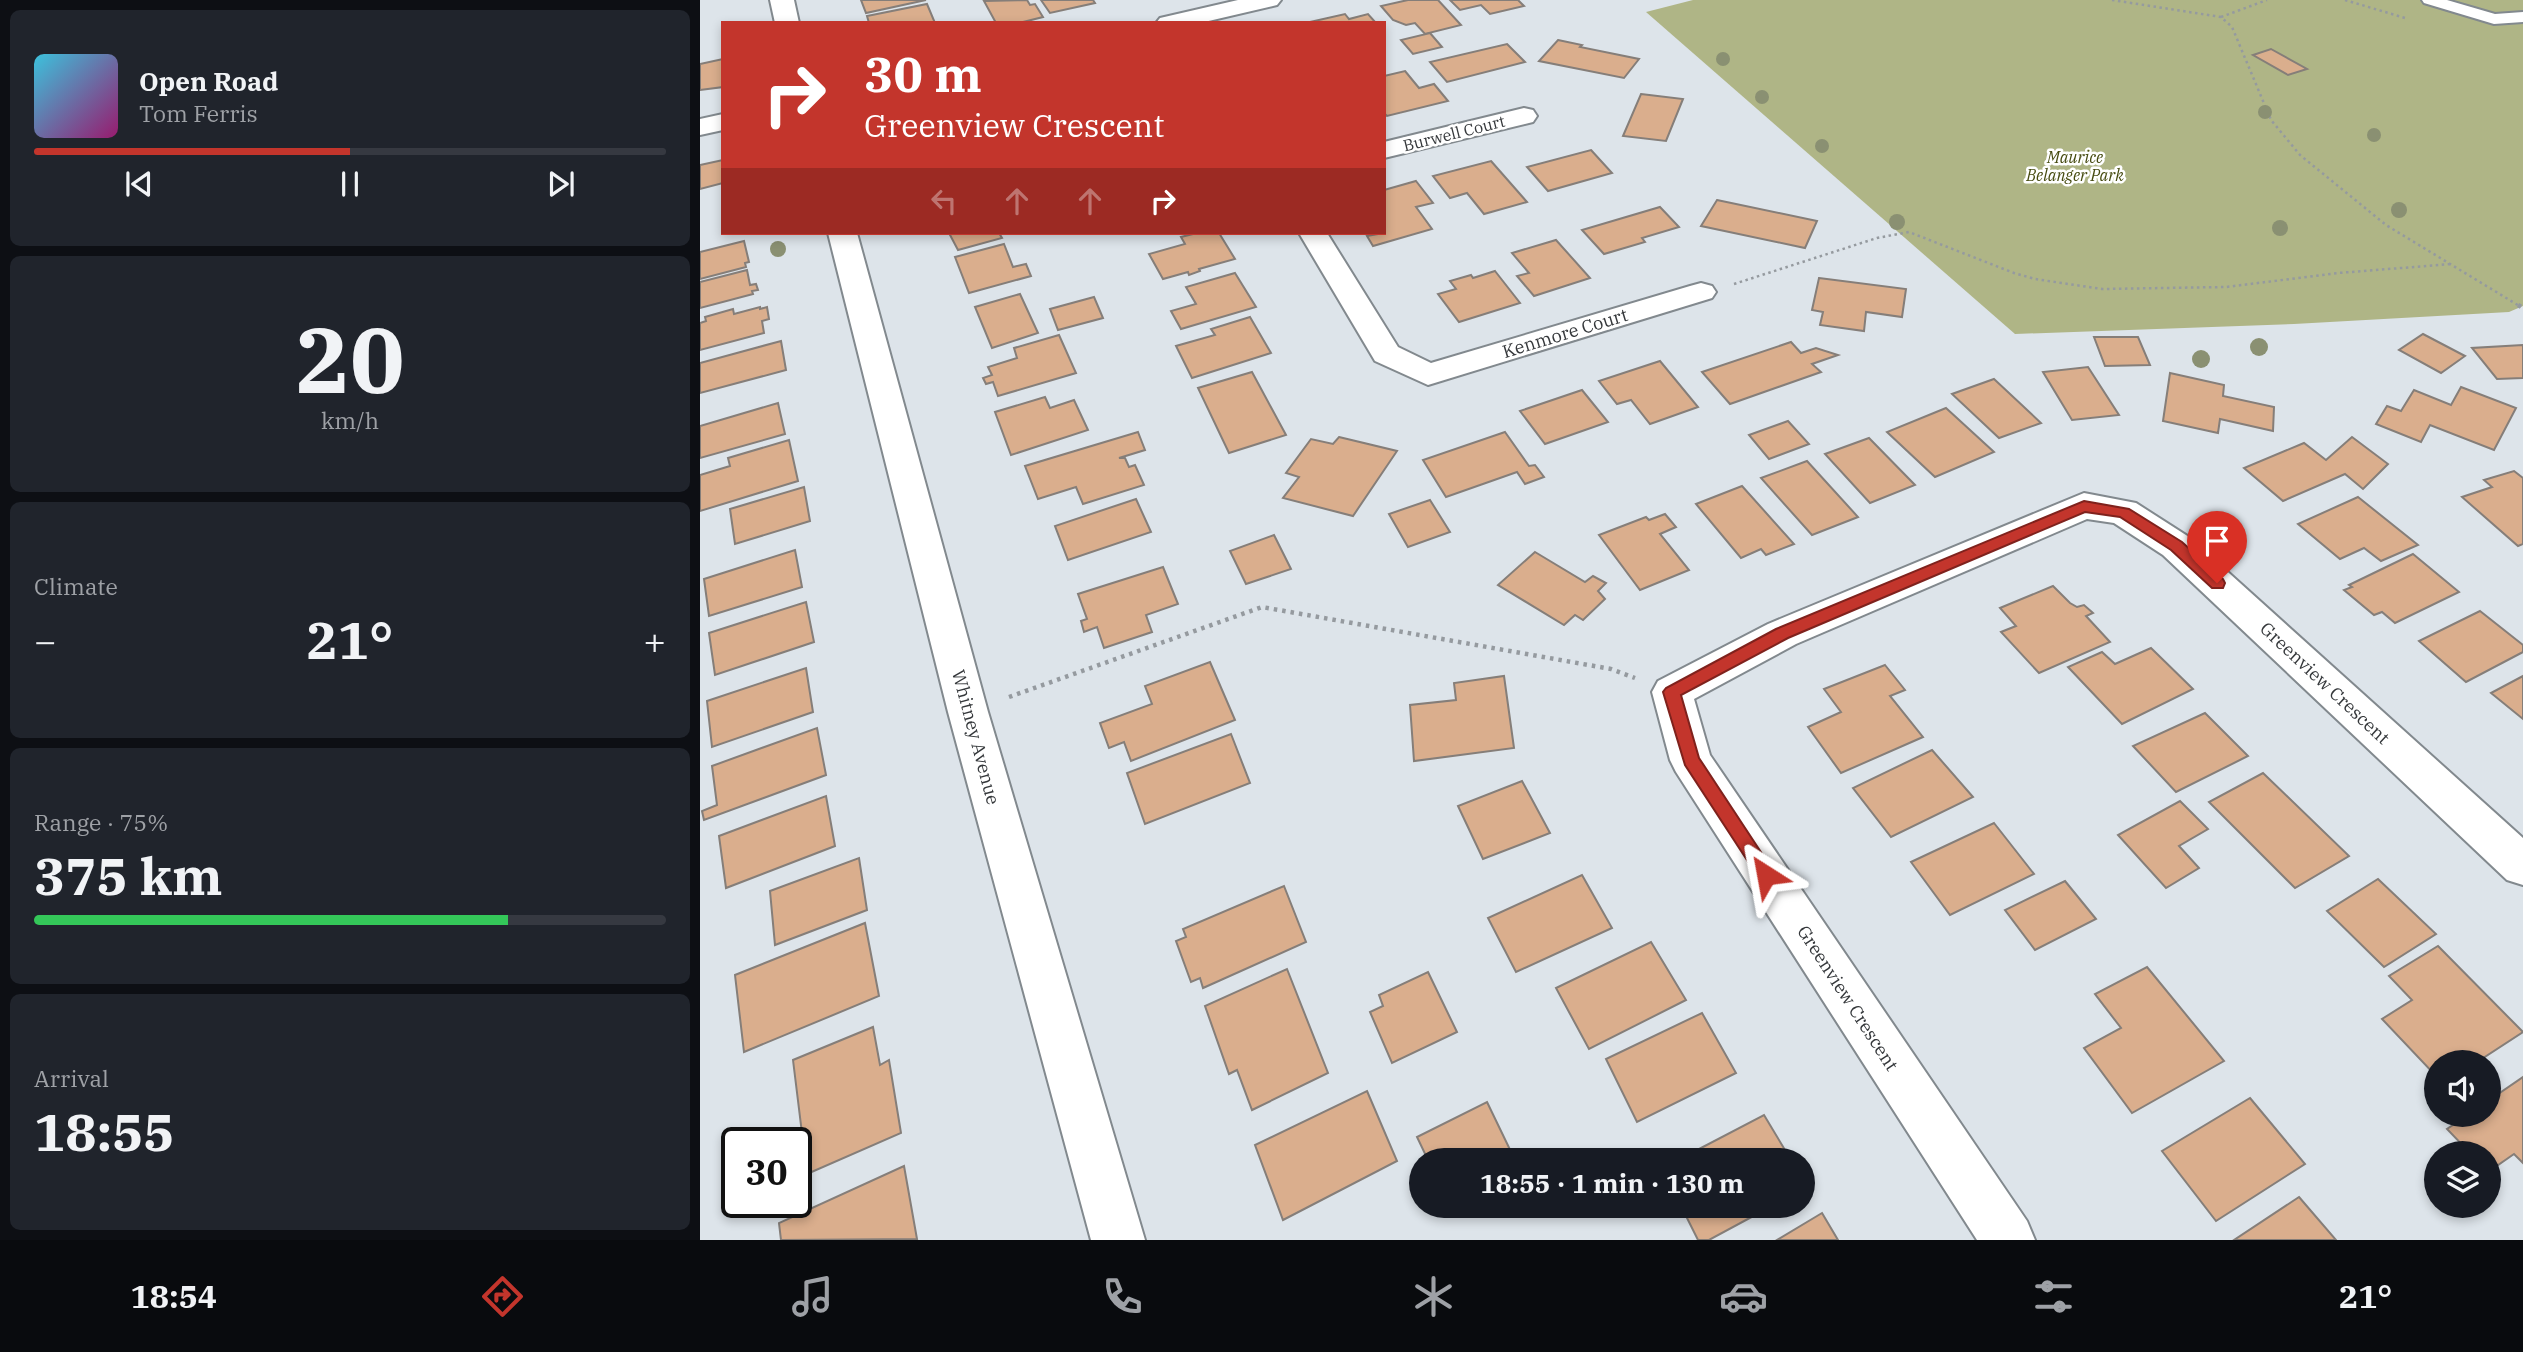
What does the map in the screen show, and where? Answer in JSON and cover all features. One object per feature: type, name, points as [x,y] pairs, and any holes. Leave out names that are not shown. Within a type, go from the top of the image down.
[{"type":"street","points":[[782,0],[787,21]]},
{"type":"street","points":[[1176,21],[1269,0]]},
{"type":"street","name":"Burwell Court","points":[[1386,150],[1524,116]]},
{"type":"street","points":[[700,127],[721,122]]},
{"type":"street","name":"Whitney Avenue","points":[[843,235],[968,712],[1118,1240]]},
{"type":"street","name":"Kenmore Court","points":[[1314,235],[1386,354],[1428,375],[1701,292]]},
{"type":"street","name":"Greenview Crescent","points":[[2008,1240],[1691,760],[1672,692],[1782,634],[2084,506],[2123,512],[2176,546],[2523,866]]},
{"type":"lane","points":[[2438,3],[2494,19],[2523,17]]},
{"type":"path","points":[[2112,0],[2221,17],[2232,27],[2271,120],[2300,155],[2386,225],[2523,308]]},
{"type":"path","points":[[2221,17],[2266,0]]},
{"type":"path","points":[[2346,0],[2407,19],[2421,19],[2438,3]]},
{"type":"path","points":[[1701,292],[1751,279],[1877,238],[1909,232],[2014,273],[2035,279],[2102,289],[2226,287],[2338,273],[2452,264]]},
{"type":"path","points":[[968,712],[1262,607],[1611,668],[1672,692]]},
{"type":"green space","name":"Maurice Belanger Park","points":[[1693,0],[2523,0],[2523,306],[2509,312],[2294,324],[2015,334],[1646,12]]},
{"type":"building","points":[[861,0],[926,0],[866,13]]},
{"type":"building","points":[[1027,0],[1030,5],[1035,4],[1043,17],[1027,21],[995,21],[984,1]]},
{"type":"building","points":[[1041,0],[1093,0],[1095,3],[1050,13]]},
{"type":"building","points":[[1408,0],[1438,0],[1461,25],[1425,34],[1415,23],[1406,25],[1393,20],[1381,6]]},
{"type":"building","points":[[1450,0],[1518,0],[1524,6],[1490,14],[1481,5],[1460,10]]},
{"type":"building","points":[[927,4],[934,21],[868,21],[867,16]]},
{"type":"building","points":[[1345,14],[1349,19],[1368,14],[1374,21],[1314,21]]},
{"type":"building","points":[[1430,33],[1442,47],[1413,54],[1401,40]]},
{"type":"building","points":[[1558,40],[1639,59],[1624,78],[1539,61]]},
{"type":"building","points":[[1507,44],[1525,62],[1447,82],[1430,62]]},
{"type":"building","points":[[2271,49],[2307,69],[2288,75],[2253,55]]},
{"type":"building","points":[[721,59],[721,87],[700,90],[700,64]]},
{"type":"building","points":[[1405,71],[1419,88],[1434,84],[1448,101],[1387,116],[1386,76]]},
{"type":"building","points":[[1641,94],[1683,99],[1666,141],[1623,136]]},
{"type":"building","points":[[1591,150],[1612,173],[1548,191],[1527,167]]},
{"type":"building","points":[[721,160],[721,184],[700,189],[700,165]]},
{"type":"building","points":[[1491,161],[1527,202],[1484,214],[1467,193],[1450,198],[1433,176]]},
{"type":"building","points":[[1416,181],[1433,203],[1416,207],[1432,229],[1373,246],[1367,236],[1386,235],[1386,189]]},
{"type":"building","points":[[1717,200],[1817,221],[1805,248],[1701,226]]},
{"type":"building","points":[[1660,207],[1679,227],[1642,238],[1645,242],[1604,254],[1582,230]]},
{"type":"building","points":[[950,235],[1000,235],[1002,238],[958,250]]},
{"type":"building","points":[[1220,235],[1235,259],[1199,269],[1200,271],[1189,275],[1188,272],[1163,279],[1149,254],[1185,244],[1181,237]]},
{"type":"building","points":[[1556,240],[1590,278],[1534,296],[1517,276],[1529,273],[1512,253]]},
{"type":"building","points":[[744,241],[749,262],[745,263],[746,267],[700,279],[700,252]]},
{"type":"building","points":[[1004,244],[1013,267],[1026,264],[1031,276],[969,293],[955,257]]},
{"type":"building","points":[[747,270],[750,285],[756,284],[758,290],[752,291],[753,294],[700,308],[700,282]]},
{"type":"building","points":[[1495,271],[1520,303],[1459,322],[1438,294],[1456,289],[1450,281]]},
{"type":"building","points":[[1235,273],[1256,307],[1181,329],[1171,311],[1196,304],[1186,287]]},
{"type":"building","points":[[1819,278],[1906,289],[1902,317],[1866,312],[1864,331],[1820,325],[1823,312],[1812,310]]},
{"type":"building","points":[[1020,294],[1038,333],[992,348],[975,307]]},
{"type":"building","points":[[1094,297],[1103,318],[1058,330],[1050,309]]},
{"type":"building","points":[[767,307],[769,319],[762,321],[764,333],[700,350],[700,323],[706,321],[705,317],[733,309],[734,314]]},
{"type":"building","points":[[1250,317],[1271,353],[1192,378],[1176,346],[1215,335],[1211,329]]},
{"type":"building","points":[[2423,334],[2465,356],[2441,373],[2399,350]]},
{"type":"building","points":[[1059,335],[1076,373],[998,396],[993,382],[986,384],[983,378],[992,375],[988,367],[1017,358],[1014,348]]},
{"type":"building","points":[[2094,337],[2138,337],[2150,365],[2105,366]]},
{"type":"building","points":[[781,341],[786,370],[700,393],[700,363]]},
{"type":"building","points":[[1791,342],[1801,353],[1816,348],[1838,355],[1812,364],[1821,372],[1730,404],[1702,372]]},
{"type":"building","points":[[2523,345],[2523,378],[2497,379],[2472,348]]},
{"type":"building","points":[[1660,361],[1698,407],[1650,424],[1631,400],[1617,404],[1599,381]]},
{"type":"building","points":[[2088,367],[2119,415],[2072,420],[2043,372]]},
{"type":"building","points":[[1252,372],[1286,435],[1229,453],[1198,388]]},
{"type":"building","points":[[2170,373],[2224,385],[2223,396],[2274,407],[2273,431],[2220,419],[2218,433],[2163,421]]},
{"type":"building","points":[[1994,379],[2041,423],[1999,438],[1952,394]]},
{"type":"building","points":[[2461,387],[2516,408],[2494,450],[2430,425],[2421,442],[2376,424],[2387,406],[2401,411],[2414,390],[2451,405]]},
{"type":"building","points":[[1582,390],[1608,422],[1545,444],[1520,411]]},
{"type":"building","points":[[1045,397],[1050,408],[1074,400],[1088,430],[1011,455],[995,412]]},
{"type":"building","points":[[778,403],[785,434],[700,458],[700,426]]},
{"type":"building","points":[[1946,408],[1994,452],[1935,477],[1887,432]]},
{"type":"building","points":[[1788,421],[1809,444],[1769,459],[1749,435]]},
{"type":"building","points":[[1138,432],[1145,450],[1119,458],[1125,458],[1129,467],[1135,465],[1144,485],[1083,504],[1076,487],[1038,499],[1025,466]]},
{"type":"building","points":[[1505,432],[1529,466],[1535,465],[1544,477],[1525,484],[1517,472],[1446,497],[1423,460]]},
{"type":"building","points":[[1339,437],[1397,451],[1353,516],[1283,498],[1299,477],[1286,473],[1311,439],[1333,444]]},
{"type":"building","points":[[2352,437],[2388,464],[2363,489],[2345,474],[2283,501],[2244,468],[2304,443],[2326,460]]},
{"type":"building","points":[[1869,438],[1915,485],[1870,503],[1825,454]]},
{"type":"building","points":[[789,440],[798,481],[700,511],[700,475],[730,466],[728,458]]},
{"type":"building","points":[[1807,461],[1858,517],[1812,535],[1761,478]]},
{"type":"building","points":[[2514,471],[2523,478],[2523,544],[2518,546],[2462,497],[2492,487],[2484,480]]},
{"type":"building","points":[[1742,486],[1794,544],[1766,555],[1761,549],[1741,558],[1696,504]]},
{"type":"building","points":[[804,487],[810,521],[735,544],[730,509]]},
{"type":"building","points":[[2358,497],[2418,545],[2381,561],[2364,548],[2340,559],[2298,524]]},
{"type":"building","points":[[1136,499],[1151,532],[1068,560],[1055,526]]},
{"type":"building","points":[[1430,500],[1450,532],[1408,547],[1389,514]]},
{"type":"building","points":[[1665,514],[1676,527],[1660,534],[1689,570],[1640,590],[1599,535],[1646,517],[1649,520]]},
{"type":"building","points":[[1274,535],[1291,569],[1246,584],[1230,551]]},
{"type":"building","points":[[795,550],[802,587],[709,616],[704,579]]},
{"type":"building","points":[[1535,552],[1585,582],[1593,576],[1606,583],[1598,591],[1605,599],[1583,620],[1575,615],[1564,625],[1498,585]]},
{"type":"building","points":[[2413,554],[2459,592],[2395,623],[2382,612],[2374,615],[2344,590],[2352,587],[2349,585]]},
{"type":"building","points":[[1163,567],[1178,604],[1146,615],[1152,632],[1104,648],[1097,627],[1084,632],[1081,621],[1087,619],[1078,594]]},
{"type":"building","points":[[2053,586],[2070,603],[2077,607],[2084,605],[2093,613],[2086,616],[2110,642],[2039,673],[2001,632],[2016,626],[2000,608]]},
{"type":"building","points":[[806,602],[814,642],[715,675],[709,633]]},
{"type":"building","points":[[2480,611],[2523,645],[2523,652],[2466,682],[2419,641]]},
{"type":"building","points":[[2151,648],[2193,689],[2122,724],[2068,667],[2102,652],[2115,664]]},
{"type":"building","points":[[1210,662],[1235,720],[1131,761],[1124,742],[1109,748],[1100,723],[1152,704],[1145,686]]},
{"type":"building","points":[[1885,665],[1905,690],[1890,696],[1923,737],[1841,773],[1808,727],[1841,712],[1824,689]]},
{"type":"building","points":[[806,668],[813,712],[712,747],[707,701]]},
{"type":"building","points":[[1504,676],[1514,748],[1414,761],[1410,705],[1456,700],[1454,683]]},
{"type":"building","points":[[2523,676],[2523,719],[2491,693]]},
{"type":"building","points":[[2205,713],[2248,756],[2176,792],[2133,746]]},
{"type":"building","points":[[817,728],[826,775],[704,820],[702,811],[717,805],[712,766]]},
{"type":"building","points":[[1231,734],[1250,783],[1145,824],[1127,773]]},
{"type":"building","points":[[1932,750],[1973,797],[1891,837],[1853,788]]},
{"type":"building","points":[[2263,773],[2349,856],[2295,888],[2209,802]]},
{"type":"building","points":[[1522,781],[1550,833],[1483,859],[1458,806]]},
{"type":"building","points":[[826,796],[835,846],[726,888],[719,836]]},
{"type":"building","points":[[2180,801],[2208,829],[2179,846],[2199,868],[2166,888],[2118,835]]},
{"type":"building","points":[[1994,823],[2034,874],[1950,915],[1911,862]]},
{"type":"building","points":[[859,858],[867,910],[775,945],[770,891]]},
{"type":"building","points":[[1582,875],[1612,928],[1516,972],[1488,918]]},
{"type":"building","points":[[2378,879],[2436,934],[2384,967],[2327,911]]},
{"type":"building","points":[[2065,881],[2096,919],[2035,950],[2005,910]]},
{"type":"building","points":[[1284,886],[1306,942],[1203,988],[1200,978],[1191,982],[1176,941],[1186,937],[1183,929]]},
{"type":"building","points":[[865,923],[879,996],[744,1052],[735,975]]},
{"type":"building","points":[[1651,942],[1686,1000],[1589,1049],[1556,988]]},
{"type":"building","points":[[2438,946],[2523,1032],[2495,1050],[2424,1050],[2424,1063],[2382,1019],[2412,1000],[2389,976]]},
{"type":"building","points":[[2147,967],[2224,1061],[2132,1113],[2084,1048],[2121,1028],[2095,994]]},
{"type":"building","points":[[1287,969],[1328,1073],[1252,1110],[1237,1070],[1229,1074],[1205,1006]]},
{"type":"building","points":[[1428,972],[1457,1032],[1392,1063],[1370,1012],[1383,1006],[1379,995]]},
{"type":"building","points":[[1702,1013],[1736,1073],[1637,1122],[1606,1059]]},
{"type":"building","points":[[873,1027],[880,1065],[889,1060],[901,1133],[812,1172],[812,1127],[801,1127],[793,1060]]},
{"type":"building","points":[[2523,1077],[2523,1163],[2514,1154],[2501,1163],[2501,1141],[2458,1141],[2447,1129],[2501,1127],[2501,1092]]},
{"type":"building","points":[[1367,1091],[1397,1161],[1283,1220],[1255,1145]]},
{"type":"building","points":[[2250,1098],[2305,1164],[2216,1221],[2162,1151]]},
{"type":"building","points":[[1487,1102],[1509,1148],[1422,1148],[1417,1137]]},
{"type":"building","points":[[1764,1115],[1784,1148],[1701,1148]]},
{"type":"building","points":[[904,1166],[917,1239],[781,1240],[779,1223],[790,1218],[812,1218],[812,1208]]},
{"type":"building","points":[[2299,1197],[2336,1240],[2234,1240]]},
{"type":"building","points":[[1822,1213],[1838,1240],[1777,1240],[1815,1218]]},
{"type":"building","points":[[1687,1218],[1750,1218],[1709,1240],[1698,1240]]},
{"type":"route","points":[[1766,875],[1691,760],[1672,692],[1782,634],[2084,506],[2123,512],[2176,546],[2217,583]]}]
